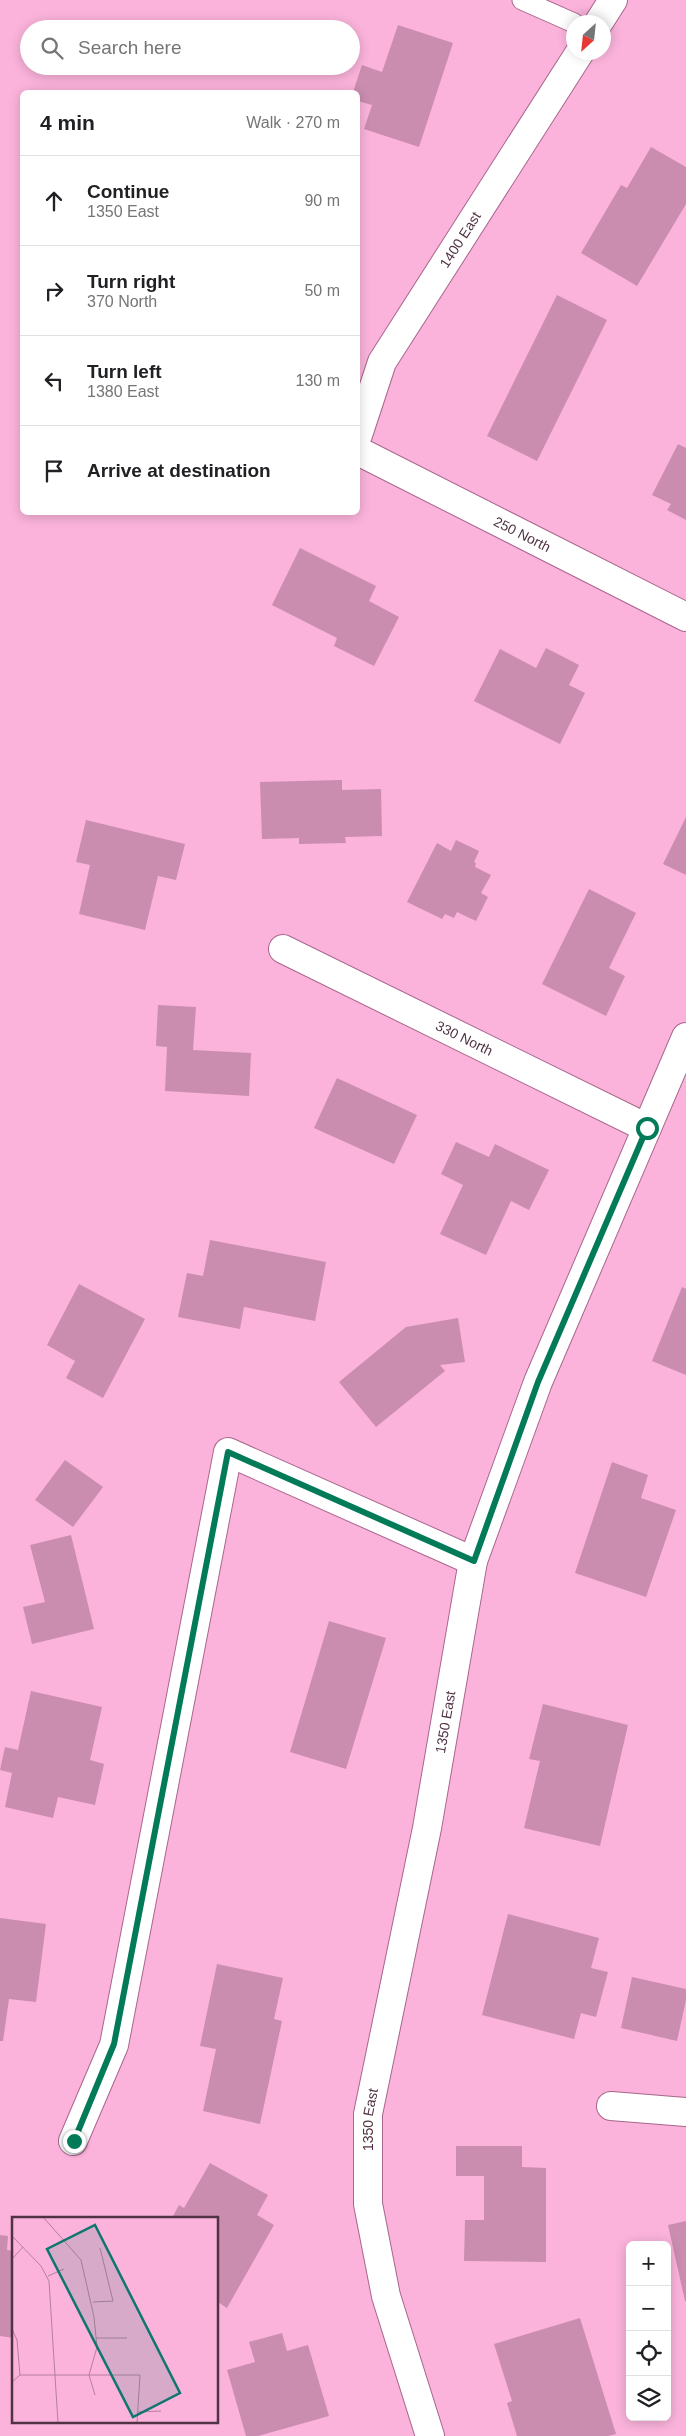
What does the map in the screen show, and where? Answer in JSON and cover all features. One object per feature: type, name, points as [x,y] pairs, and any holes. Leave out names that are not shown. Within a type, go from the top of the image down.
[{"type":"street","points":[[603,15],[613,0]]},
{"type":"street","name":"1400 East","points":[[360,429],[382,362],[575,60]]},
{"type":"street","name":"250 North","points":[[360,452],[686,617]]},
{"type":"street","name":"330 North","points":[[283,949],[647,1128]]},
{"type":"street","name":"1350 East","points":[[430,2436],[386,2296],[368,2204],[368,2114],[427,1828],[474,1561],[538,1382],[686,1037]]},
{"type":"street","points":[[74,2141],[114,2044],[228,1452],[474,1561]]},
{"type":"street","points":[[610,2106],[686,2112]]},
{"type":"lane","points":[[522,0],[566,19]]},
{"type":"building","points":[[398,25],[453,43],[419,147],[364,129],[372,105],[360,102],[360,90],[354,90],[362,65],[382,72]]},
{"type":"building","points":[[651,147],[686,167],[686,204],[637,286],[581,253],[621,185],[627,188]]},
{"type":"building","points":[[557,295],[607,320],[537,461],[487,436]]},
{"type":"building","points":[[678,444],[686,448],[686,520],[667,510],[671,504],[652,495]]},
{"type":"building","points":[[300,548],[376,586],[369,601],[399,617],[374,666],[334,646],[337,638],[272,605]]},
{"type":"building","points":[[546,648],[579,665],[569,685],[585,693],[560,744],[474,701],[500,649],[536,668]]},
{"type":"building","points":[[342,780],[342,790],[381,789],[382,836],[345,837],[346,843],[299,844],[299,838],[262,839],[260,782]]},
{"type":"building","points":[[686,817],[686,875],[663,864]]},
{"type":"building","points":[[86,820],[185,844],[176,880],[158,876],[145,930],[79,914],[90,865],[76,862]]},
{"type":"building","points":[[456,840],[479,851],[474,862],[476,863],[475,867],[491,875],[481,893],[488,897],[476,921],[457,912],[454,918],[445,914],[442,919],[407,902],[437,843],[451,851]]},
{"type":"building","points":[[589,889],[636,913],[609,968],[625,976],[606,1016],[542,984]]},
{"type":"building","points":[[158,1005],[196,1007],[193,1050],[251,1053],[249,1096],[165,1091],[167,1047],[156,1046]]},
{"type":"building","points":[[337,1078],[417,1115],[394,1164],[314,1128]]},
{"type":"building","points":[[456,1142],[489,1157],[495,1144],[549,1170],[529,1210],[511,1201],[486,1255],[440,1234],[463,1185],[441,1174]]},
{"type":"building","points":[[210,1240],[326,1262],[315,1321],[244,1307],[240,1329],[178,1317],[187,1273],[203,1276]]},
{"type":"building","points":[[79,1284],[145,1319],[103,1398],[66,1378],[75,1361],[47,1345]]},
{"type":"building","points":[[682,1287],[686,1289],[686,1375],[652,1361]]},
{"type":"building","points":[[458,1318],[465,1362],[440,1365],[445,1371],[376,1427],[339,1382],[406,1327]]},
{"type":"building","points":[[65,1460],[103,1487],[73,1527],[35,1500]]},
{"type":"building","points":[[612,1462],[648,1475],[641,1498],[676,1510],[646,1597],[575,1573]]},
{"type":"building","points":[[71,1535],[94,1629],[32,1644],[23,1607],[45,1602],[30,1545]]},
{"type":"building","points":[[329,1621],[386,1638],[346,1769],[290,1752]]},
{"type":"building","points":[[31,1691],[102,1707],[90,1760],[104,1764],[95,1805],[58,1797],[53,1818],[5,1807],[12,1773],[0,1770],[5,1747],[18,1750]]},
{"type":"building","points":[[543,1704],[628,1725],[600,1846],[524,1828],[540,1761],[529,1759]]},
{"type":"building","points":[[508,1914],[599,1938],[591,1968],[608,1972],[596,2017],[581,2013],[574,2039],[482,2015]]},
{"type":"building","points":[[0,1918],[46,1924],[36,2002],[9,1999],[3,2041],[0,2041]]},
{"type":"building","points":[[217,1964],[283,1978],[274,2019],[282,2021],[260,2124],[203,2111],[216,2049],[200,2046]]},
{"type":"building","points":[[632,1977],[686,1989],[686,2000],[677,2041],[621,2028]]},
{"type":"building","points":[[456,2146],[522,2146],[522,2167],[546,2168],[546,2262],[464,2261],[465,2220],[484,2220],[484,2176],[456,2176]]},
{"type":"building","points":[[210,2163],[268,2195],[257,2215],[274,2225],[227,2308],[219,2303],[219,2217],[173,2217],[179,2205],[184,2208]]},
{"type":"building","points":[[686,2221],[686,2301],[685,2301],[668,2225]]},
{"type":"building","points":[[0,2235],[8,2236],[7,2250],[12,2251],[12,2338],[0,2336]]},
{"type":"building","points":[[580,2318],[616,2434],[608,2436],[517,2436],[507,2403],[512,2401],[494,2344]]},
{"type":"building","points":[[282,2333],[287,2351],[308,2345],[329,2416],[258,2436],[246,2436],[227,2370],[255,2362],[249,2342]]},
{"type":"route","points":[[74,2141],[114,2044],[228,1452],[474,1561],[538,1382],[647,1128]]}]
